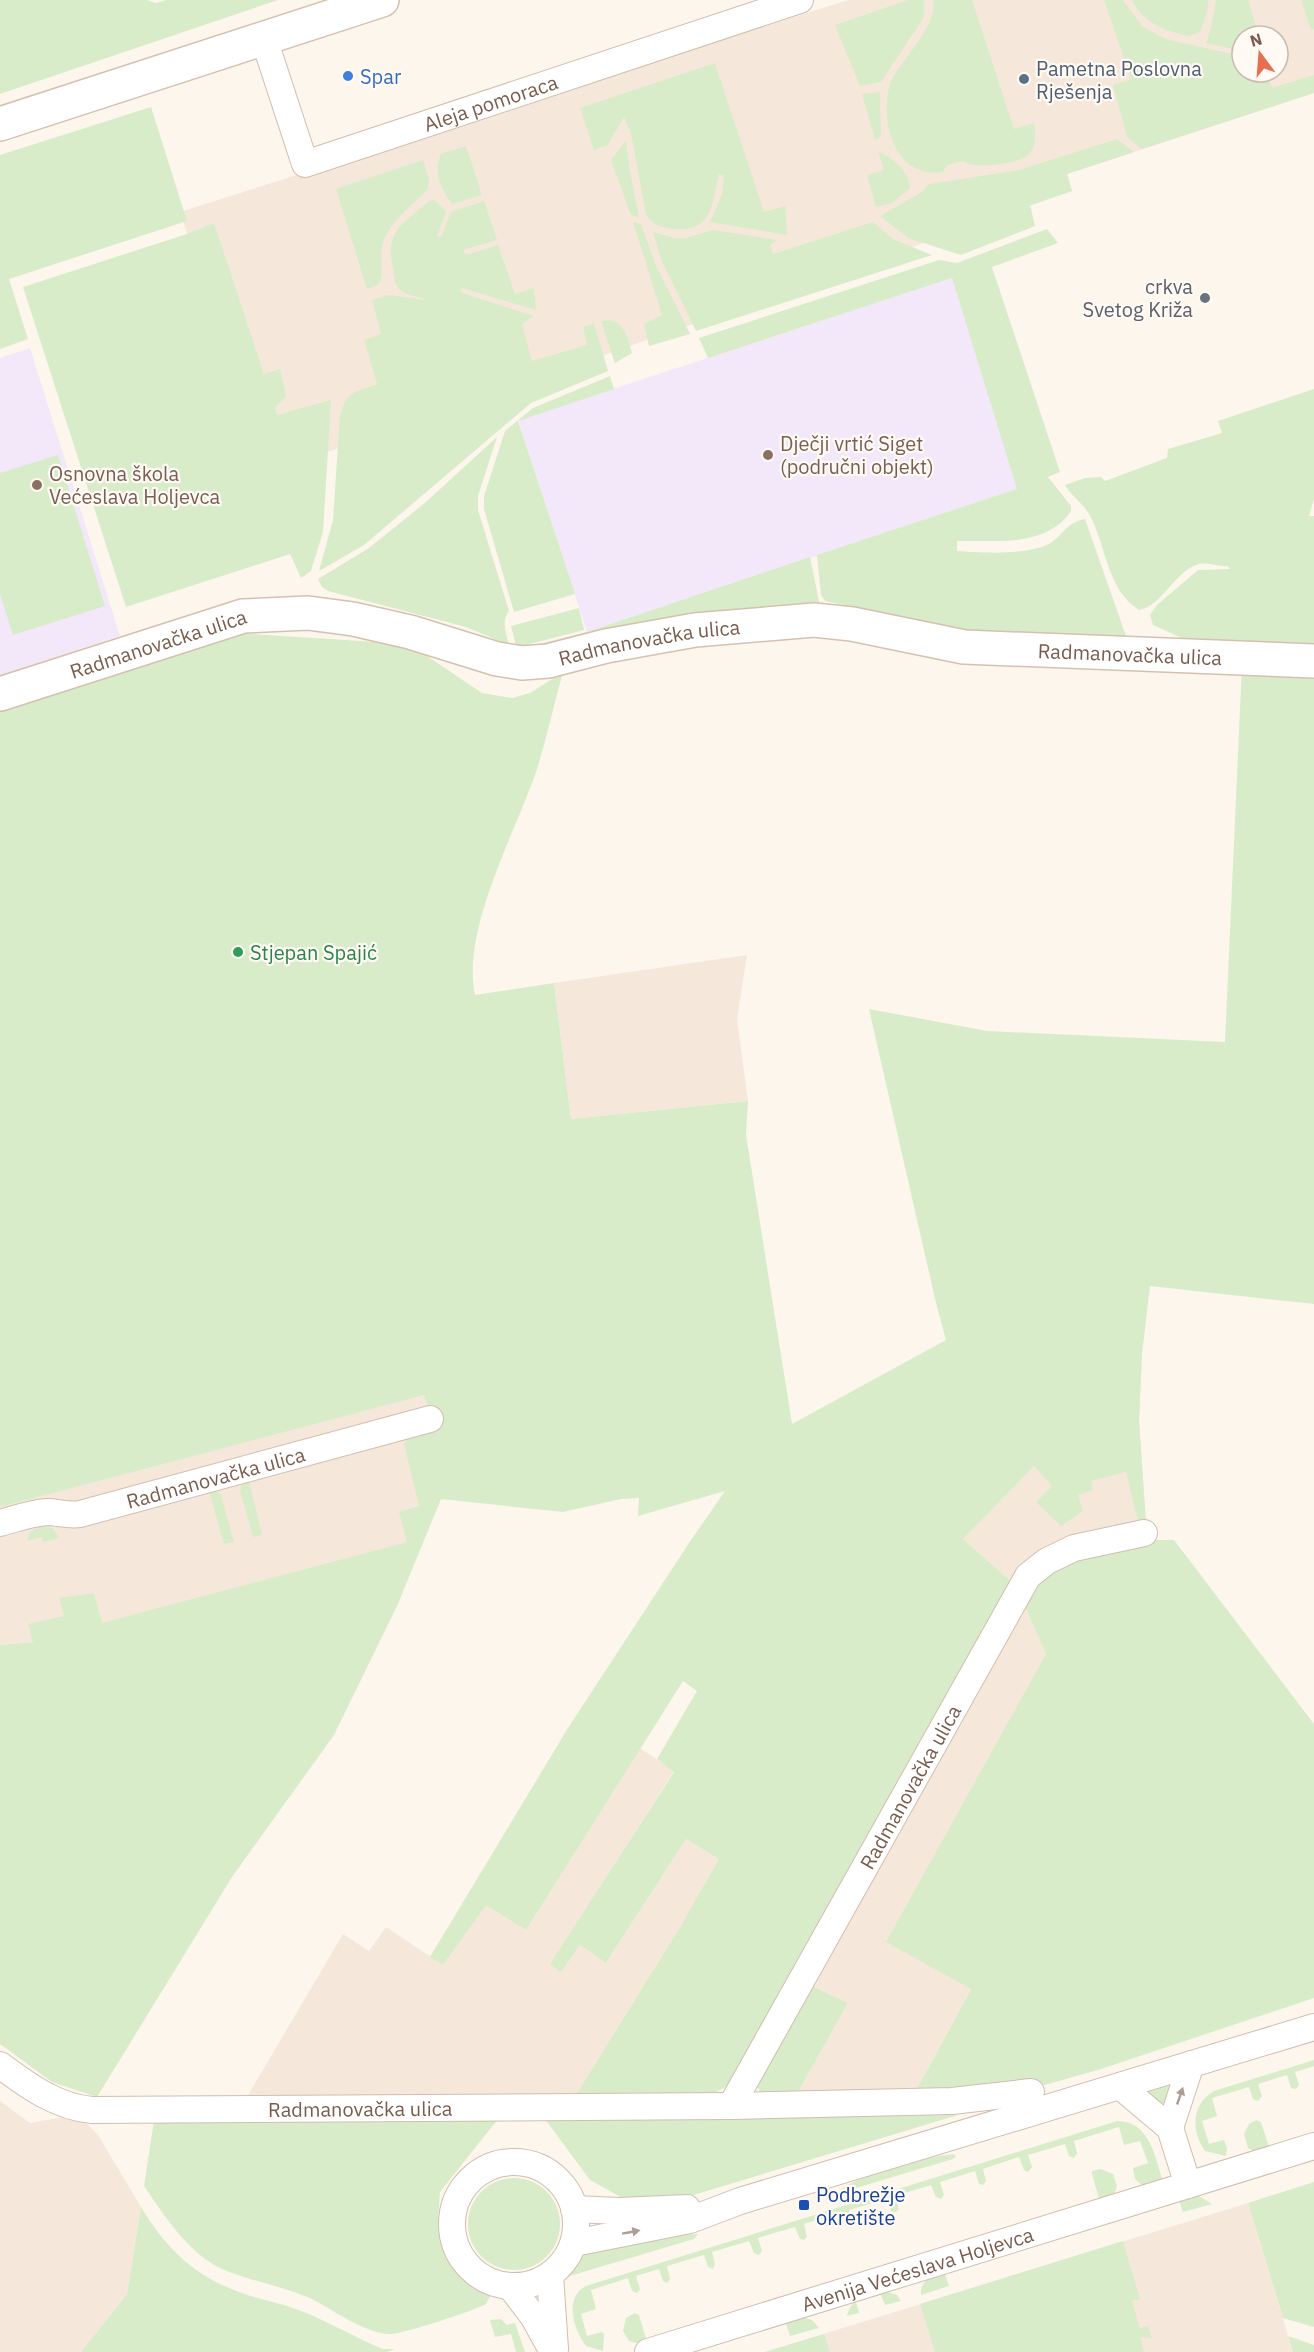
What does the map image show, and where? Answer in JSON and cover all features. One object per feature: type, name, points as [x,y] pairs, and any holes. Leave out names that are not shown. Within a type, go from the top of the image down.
[{"type":"street","points":[[0,124],[382,0]]},
{"type":"street","name":"Aleja pomoraca","points":[[264,39],[305,164],[800,0]]},
{"type":"street","name":"Radmanovačka ulica","points":[[0,694],[243,616],[308,613],[410,632],[497,659],[522,663],[548,661],[606,646],[694,630],[814,620],[852,624],[964,647],[1314,661]]},
{"type":"street","name":"Radmanovačka ulica","points":[[0,1523],[48,1512],[72,1516],[430,1419]]},
{"type":"street","name":"Radmanovačka ulica","points":[[731,2106],[1028,1576],[1047,1561],[1074,1548],[1144,1533]]},
{"type":"street","points":[[574,2243],[690,2220],[740,2201],[1314,2027]]},
{"type":"street","points":[[1170,2128],[1191,2064]]},
{"type":"street","name":"Radmanovačka ulica","points":[[0,2065],[26,2085],[50,2098],[74,2108],[92,2110],[731,2106],[952,2101],[1031,2092]]},
{"type":"street","points":[[1120,2086],[1170,2128],[1188,2185]]},
{"type":"street","name":"Avenija Većeslava Holjevca","points":[[648,2352],[1314,2146]]},
{"type":"street","points":[[512,2162],[533,2164],[551,2174],[566,2189],[574,2209],[576,2225],[574,2243],[564,2260],[549,2275],[531,2284],[510,2286],[489,2281],[471,2270],[458,2253],[452,2234],[452,2212],[459,2193],[473,2176],[491,2166],[512,2162]]},
{"type":"street","points":[[574,2209],[619,2211],[686,2209],[740,2201]]},
{"type":"street","points":[[549,2275],[554,2352]]},
{"type":"street","points":[[510,2286],[534,2316],[554,2352]]},
{"type":"shaded area","points":[[848,0],[1314,0],[1314,93],[1067,174],[1072,191],[265,474],[180,212]]},
{"type":"shaded area","name":"Dječji vrtić Siget (područni objekt)","points":[[952,278],[1018,489],[587,632],[518,420]]},
{"type":"shaded area","name":"Osnovna škola Većeslava Holjevca","points":[[30,348],[120,636],[0,675],[0,358]]},
{"type":"shaded area","points":[[747,955],[737,1019],[748,1101],[571,1119],[554,983]]},
{"type":"shaded area","points":[[1142,1354],[1139,1420],[1146,1524],[1012,1582],[963,1539]]},
{"type":"shaded area","points":[[456,1385],[439,1490],[397,1606],[0,1645],[0,1507]]},
{"type":"shaded area","points":[[1022,1600],[1103,1782],[968,1994],[912,2098],[797,2094],[848,2003],[808,1984]]},
{"type":"shaded area","points":[[640,1748],[674,1771],[551,1964],[561,1971],[580,1945],[606,1963],[686,1839],[720,1859],[574,2098],[247,2097],[343,1934],[369,1951],[386,1927],[443,1965],[486,1904],[526,1930]]},
{"type":"shaded area","points":[[0,2101],[30,2123],[75,2115],[80,2117],[98,2135],[141,2207],[127,2294],[81,2352],[0,2352]]},
{"type":"shaded area","points":[[1248,2203],[1293,2352],[765,2352]]},
{"type":"green space","points":[[0,0],[147,0],[156,3],[167,0],[278,0],[0,94]]},
{"type":"green space","points":[[908,0],[924,0],[924,17],[881,82],[860,86],[835,25]]},
{"type":"green space","points":[[933,0],[972,0],[1014,129],[1034,123],[1034,144],[1028,155],[1023,158],[985,165],[968,164],[963,161],[947,165],[943,172],[936,173],[918,169],[907,163],[896,148],[888,123],[887,105],[891,81],[931,20]]},
{"type":"green space","points":[[1104,0],[1123,0],[1143,27],[1169,40],[1230,53],[1230,84],[1271,84],[1272,88],[1314,75],[1314,93],[1142,149],[1127,137],[1113,85],[1131,79]]},
{"type":"green space","points":[[1132,0],[1208,0],[1208,10],[1200,32],[1189,36],[1172,32],[1148,20],[1136,8]]},
{"type":"green space","points":[[1216,0],[1248,0],[1255,24],[1230,24],[1230,48],[1206,43]]},
{"type":"green space","points":[[1301,0],[1314,0],[1314,29],[1311,30]]},
{"type":"green space","points":[[715,63],[764,212],[785,206],[787,235],[710,222],[722,194],[724,176],[719,174],[712,205],[704,221],[688,229],[670,229],[659,226],[646,215],[631,133],[624,117],[608,145],[594,150],[580,108]]},
{"type":"green space","points":[[880,92],[881,137],[875,140],[862,94]]},
{"type":"green space","points":[[151,107],[187,221],[9,279],[28,339],[0,349],[0,155]]},
{"type":"green space","points":[[1117,139],[1134,152],[1067,174],[1072,191],[1030,205],[1035,226],[961,255],[908,238],[880,216],[922,192],[929,184],[1019,170]]},
{"type":"green space","points":[[626,140],[639,217],[631,215],[611,160]]},
{"type":"green space","points":[[466,146],[482,195],[452,204],[439,180],[439,161],[441,154]]},
{"type":"green space","points":[[878,152],[889,157],[899,166],[907,176],[910,188],[892,203],[876,207],[867,175],[884,170]]},
{"type":"green space","points":[[423,160],[429,180],[428,189],[389,230],[382,247],[379,284],[367,289],[336,189]]},
{"type":"green space","points":[[435,200],[446,212],[437,236],[441,237],[451,212],[484,201],[497,240],[463,250],[466,255],[498,245],[515,294],[534,288],[536,310],[462,288],[459,292],[534,316],[522,324],[532,361],[587,345],[583,327],[594,323],[608,371],[531,403],[364,545],[319,571],[333,520],[340,415],[349,397],[357,391],[377,384],[364,340],[381,334],[372,300],[388,295],[426,300],[403,292],[397,286],[391,245],[398,229],[429,201]]},
{"type":"green space","points":[[633,222],[641,224],[657,268],[690,334],[649,346],[644,324],[662,315]]},
{"type":"green space","points":[[873,222],[893,239],[932,255],[696,331],[662,262],[653,232],[675,238],[685,238],[713,230],[778,240],[770,245],[773,254]]},
{"type":"green space","points":[[214,223],[264,374],[280,369],[286,396],[275,408],[277,415],[331,400],[323,532],[311,571],[301,578],[290,554],[126,607],[23,287],[187,234]]},
{"type":"green space","points":[[1047,229],[1058,243],[992,267],[1060,472],[1048,477],[1071,506],[1071,511],[1061,523],[1034,536],[1004,541],[957,541],[957,551],[1003,552],[1038,548],[1052,542],[1072,524],[1085,519],[1127,639],[992,637],[825,601],[821,595],[817,555],[1017,489],[952,278],[708,358],[699,338],[939,260],[957,263]]},
{"type":"green space","points":[[601,321],[614,321],[622,328],[632,353],[615,363]]},
{"type":"green space","points":[[610,376],[614,389],[518,421],[575,594],[514,612],[484,509],[484,496],[505,431],[533,408]]},
{"type":"green space","points":[[1314,389],[1314,499],[1309,516],[1314,516],[1314,650],[1186,640],[1153,625],[1150,615],[1157,605],[1198,570],[1230,569],[1228,566],[1206,564],[1190,568],[1155,602],[1139,610],[1120,591],[1113,579],[1089,514],[1065,485],[1085,478],[1101,477],[1105,481],[1167,458],[1168,449],[1222,433],[1218,421]]},
{"type":"green space","points":[[497,437],[478,496],[478,510],[509,611],[505,623],[509,645],[466,627],[328,591],[322,587],[318,579],[369,548],[426,502]]},
{"type":"green space","points":[[58,455],[105,606],[13,635],[0,594],[0,473]]},
{"type":"green space","points":[[810,557],[821,611],[661,627],[531,653],[518,653],[511,626],[579,608],[584,630],[518,647],[522,648],[587,632]]},
{"type":"green space","points":[[235,633],[409,644],[482,693],[512,698],[530,693],[563,672],[537,769],[483,911],[476,941],[473,969],[475,995],[554,983],[571,1119],[748,1101],[746,1135],[792,1424],[946,1340],[869,1009],[987,1031],[1225,1042],[1242,665],[1314,668],[1314,1304],[1150,1286],[1142,1354],[1139,1420],[1146,1524],[1139,1526],[1126,1472],[1091,1481],[1093,1490],[1078,1495],[1083,1511],[1061,1526],[1036,1502],[1052,1486],[1034,1466],[963,1539],[1012,1582],[732,2083],[717,2092],[699,2096],[574,2098],[680,1927],[719,1859],[686,1839],[606,1963],[580,1945],[561,1972],[550,1964],[674,1772],[657,1759],[697,1691],[683,1681],[526,1930],[486,1905],[443,1965],[430,1957],[568,1728],[725,1491],[638,1516],[639,1498],[621,1499],[563,1512],[441,1499],[397,1606],[334,1735],[232,1877],[97,2097],[52,2082],[0,2044],[0,1645],[33,1642],[28,1624],[64,1616],[59,1598],[94,1593],[102,1623],[407,1542],[399,1512],[419,1506],[404,1444],[429,1408],[424,1395],[0,1507],[0,711]]},
{"type":"green space","points":[[249,1481],[262,1535],[253,1537],[240,1491],[243,1482]]},
{"type":"green space","points":[[215,1490],[221,1495],[234,1542],[224,1544],[209,1491]]},
{"type":"green space","points":[[40,1525],[53,1528],[59,1538],[43,1542],[42,1537],[27,1541],[30,1532]]},
{"type":"green space","points":[[1148,1540],[1174,1540],[1314,1724],[1314,1998],[1098,2070],[1030,2089],[912,2098],[971,1989],[886,1942],[1046,1654],[1022,1600],[1057,1564]]},
{"type":"green space","points":[[808,1984],[848,2003],[797,2094],[767,2095],[760,2092],[756,2084]]},
{"type":"green space","points":[[1314,2060],[1314,2066],[1295,2072],[1299,2085],[1296,2089],[1291,2088],[1287,2075],[1258,2084],[1262,2096],[1258,2101],[1253,2099],[1249,2087],[1212,2098],[1217,2116],[1202,2121],[1209,2144],[1224,2140],[1227,2148],[1226,2156],[1205,2151],[1197,2135],[1196,2119],[1197,2111],[1206,2097],[1214,2091]]},
{"type":"green space","points":[[1173,2084],[1168,2101],[1156,2106],[1144,2093]]},
{"type":"green space","points":[[330,2111],[498,2119],[440,2192],[438,2219],[443,2245],[458,2267],[477,2283],[493,2291],[486,2304],[438,2322],[397,2333],[381,2333],[371,2330],[350,2321],[312,2299],[215,2266],[180,2236],[144,2186],[155,2114],[177,2123]]},
{"type":"green space","points":[[958,2115],[644,2210],[590,2180],[545,2119]]},
{"type":"green space","points":[[1256,2120],[1261,2122],[1270,2150],[1258,2153],[1248,2148],[1244,2134],[1249,2124]]},
{"type":"green space","points":[[1117,2121],[1137,2127],[1144,2134],[1154,2152],[1163,2182],[1144,2187],[1135,2179],[1133,2168],[1148,2163],[1140,2141],[1124,2145],[1119,2127],[1074,2141],[1077,2153],[1074,2158],[1069,2156],[1065,2144],[1028,2155],[1032,2167],[1028,2172],[1024,2170],[1019,2157],[983,2169],[986,2181],[983,2185],[979,2184],[975,2171],[940,2182],[944,2195],[941,2199],[936,2197],[931,2185],[895,2196],[899,2209],[896,2212],[891,2211],[887,2199],[849,2210],[853,2223],[850,2227],[845,2225],[841,2212],[804,2224],[807,2237],[804,2240],[800,2239],[795,2227],[758,2238],[762,2251],[759,2255],[754,2253],[749,2241],[712,2252],[715,2264],[713,2269],[708,2267],[704,2255],[667,2266],[670,2279],[667,2283],[663,2281],[659,2269],[636,2276],[640,2289],[637,2293],[632,2291],[628,2278],[591,2290],[596,2309],[581,2314],[587,2336],[602,2332],[604,2334],[603,2351],[586,2346],[577,2331],[573,2305],[579,2291],[586,2286]]},
{"type":"green space","points":[[954,2154],[956,2157],[953,2159],[839,2193],[841,2189],[854,2182],[882,2170]]},
{"type":"green space","points":[[1101,2169],[1113,2174],[1117,2186],[1114,2196],[1100,2202],[1092,2171]]},
{"type":"green space","points":[[514,2178],[532,2181],[547,2191],[557,2206],[560,2224],[557,2242],[547,2257],[532,2267],[514,2270],[496,2267],[481,2257],[471,2242],[468,2224],[471,2206],[481,2191],[496,2181]]},
{"type":"green space","points":[[1314,2182],[1314,2327],[1283,2318],[1248,2203]]},
{"type":"green space","points":[[1197,2195],[1212,2204],[1183,2212],[1178,2198]]},
{"type":"green space","points":[[141,2207],[171,2247],[194,2268],[208,2277],[239,2292],[304,2312],[383,2349],[395,2349],[387,2352],[81,2352],[127,2294]]},
{"type":"green space","points":[[698,2234],[694,2239],[563,2278],[572,2264],[588,2250],[643,2238]]},
{"type":"green space","points":[[1123,2241],[1140,2299],[1132,2301],[1140,2328],[1148,2326],[1152,2338],[1140,2337],[1144,2352],[935,2352],[920,2304]]},
{"type":"green space","points":[[944,2271],[949,2286],[921,2295],[925,2282]]},
{"type":"green space","points":[[884,2291],[897,2295],[901,2301],[885,2305],[881,2295],[856,2302],[859,2313],[847,2316],[852,2304],[856,2301]]},
{"type":"green space","points":[[635,2313],[639,2315],[647,2342],[640,2344],[629,2341],[623,2331],[626,2318]]},
{"type":"green space","points":[[802,2317],[812,2320],[819,2328],[790,2336],[785,2320]]},
{"type":"green space","points":[[501,2319],[507,2325],[515,2323],[525,2352],[516,2352],[511,2334],[495,2337],[490,2320]]},
{"type":"green space","points":[[824,2334],[830,2352],[765,2352]]},
{"type":"green space","points":[[1288,2336],[1314,2345],[1314,2352],[1293,2352]]},
{"type":"place","name":"Spar","points":[[348,76]]},
{"type":"place","name":"Pametna Poslovna Rješenja","points":[[1024,79]]},
{"type":"place","name":"crkva Svetog Križa","points":[[1205,298]]},
{"type":"place","name":"Dječji vrtić Siget (područni objekt)","points":[[768,455]]},
{"type":"place","name":"Osnovna škola Većeslava Holjevca","points":[[37,485]]},
{"type":"place","name":"Stjepan Spajić","points":[[238,952]]},
{"type":"place","name":"Podbrežje okretište","points":[[804,2205]]}]
